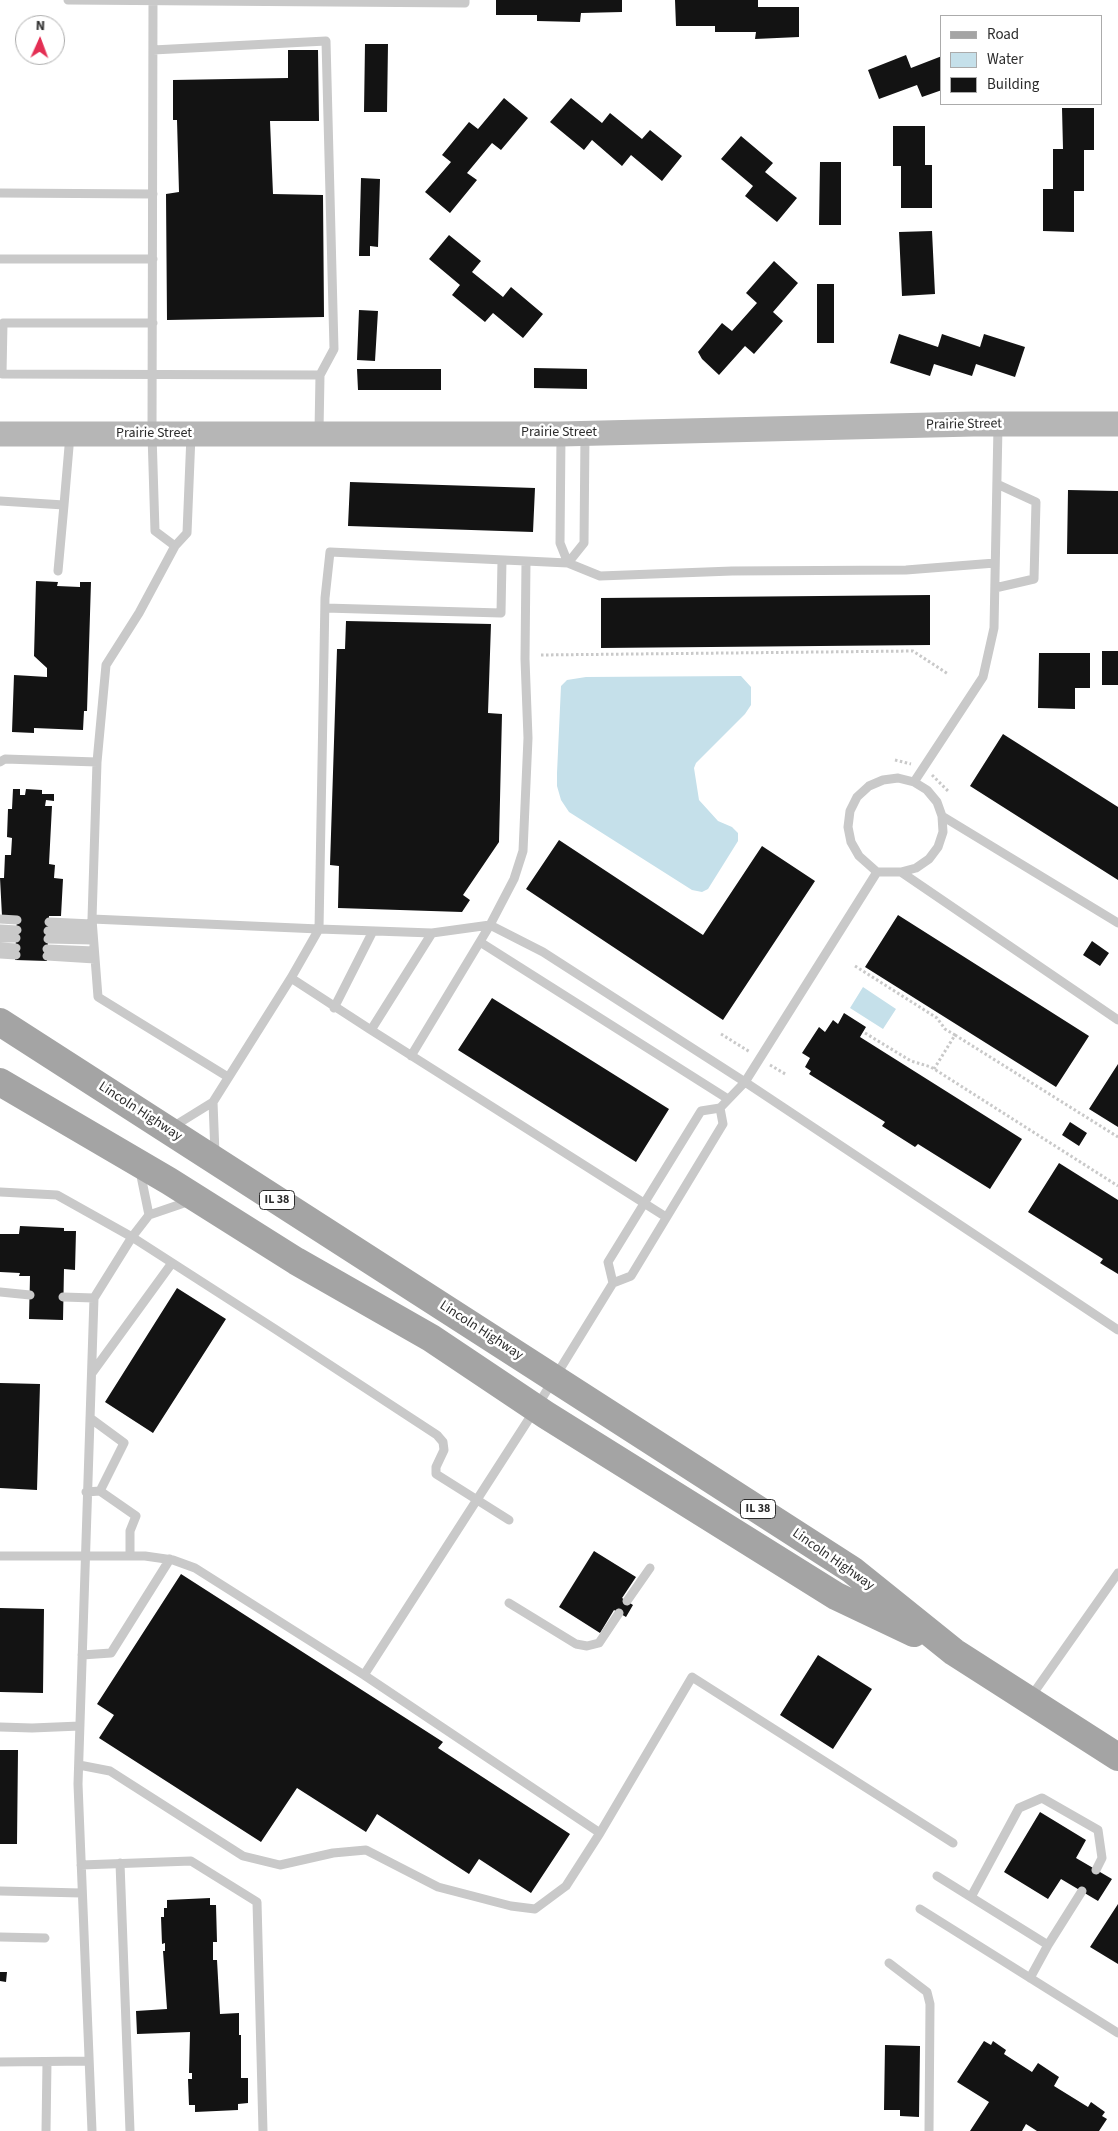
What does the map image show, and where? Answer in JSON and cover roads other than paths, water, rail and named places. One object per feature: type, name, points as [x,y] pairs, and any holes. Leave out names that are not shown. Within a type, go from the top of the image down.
[{"type":"main road","name":"Lincoln Highway","points":[[0,1022],[852,1570],[954,1652],[1118,1757]]},
{"type":"main road","name":"Lincoln Highway","points":[[3,1086],[138,1164],[296,1260],[432,1338],[536,1408],[836,1596],[954,1652]]},
{"type":"street","name":"Prairie Street","points":[[0,434],[573,434],[998,424],[1118,424]]},
{"type":"lane","points":[[68,0],[465,3],[465,0]]},
{"type":"lane","points":[[153,0],[152,434],[155,532],[175,546]]},
{"type":"lane","points":[[153,50],[326,41],[334,349],[320,374],[319,434]]},
{"type":"lane","points":[[0,193],[153,194]]},
{"type":"lane","points":[[0,259],[153,259]]},
{"type":"lane","points":[[153,323],[3,323],[2,374],[320,374]]},
{"type":"lane","points":[[914,782],[983,677],[994,628],[998,424]]},
{"type":"lane","points":[[58,571],[70,434]]},
{"type":"lane","points":[[192,434],[187,533],[175,546],[139,613],[106,665],[97,762],[93,929],[98,997],[228,1077]]},
{"type":"lane","points":[[568,563],[560,543],[573,434]]},
{"type":"lane","points":[[568,563],[584,544],[573,434]]},
{"type":"lane","points":[[995,588],[1034,579],[1036,502],[997,484]]},
{"type":"lane","points":[[0,501],[64,505]]},
{"type":"lane","points":[[168,1130],[214,1102],[319,929],[325,608],[330,552],[568,563],[600,576],[732,570],[906,570],[995,563]]},
{"type":"lane","points":[[325,608],[501,613],[502,560]]},
{"type":"lane","points":[[411,1056],[490,925],[514,879],[523,851],[528,738],[525,659],[526,561]]},
{"type":"lane","points":[[0,762],[5,759],[97,762]]},
{"type":"lane","points":[[898,778],[914,782],[932,796],[942,816],[943,832],[938,847],[929,859],[916,868],[901,872],[877,872],[859,856],[851,842],[848,827],[850,811],[857,797],[876,783],[898,778]]},
{"type":"lane","points":[[942,816],[1118,923]]},
{"type":"lane","points":[[613,1283],[608,1262],[701,1111],[720,1108],[745,1082],[877,872]]},
{"type":"lane","points":[[901,872],[1118,1020]]},
{"type":"lane","points":[[0,919],[16,938]]},
{"type":"lane","points":[[93,929],[48,931],[93,929],[319,929],[432,933],[490,925],[543,952],[745,1082],[1118,1330]]},
{"type":"lane","points":[[0,929],[16,938]]},
{"type":"lane","points":[[334,1008],[373,931]]},
{"type":"lane","points":[[371,1030],[432,933]]},
{"type":"lane","points":[[0,938],[16,938]]},
{"type":"lane","points":[[0,947],[16,938]]},
{"type":"lane","points":[[0,954],[16,938]]},
{"type":"lane","points":[[480,942],[728,1099]]},
{"type":"lane","points":[[47,953],[95,955]]},
{"type":"lane","points":[[291,978],[334,1008],[666,1217]]},
{"type":"lane","points":[[214,1102],[215,1160]]},
{"type":"lane","points":[[364,1675],[536,1408],[613,1283],[631,1276],[723,1124],[720,1108]]},
{"type":"lane","points":[[138,1164],[149,1214]]},
{"type":"lane","points":[[0,1192],[57,1195],[132,1237],[437,1435],[443,1442],[444,1450],[436,1468],[436,1474],[509,1520]]},
{"type":"lane","points":[[92,2131],[81,1893],[79,1765],[86,1556],[86,1492],[94,1298],[132,1237],[149,1214],[196,1199]]},
{"type":"lane","points":[[92,1373],[172,1263]]},
{"type":"lane","points":[[0,1292],[30,1295]]},
{"type":"lane","points":[[63,1297],[94,1298]]},
{"type":"lane","points":[[90,1418],[124,1443],[100,1491]]},
{"type":"lane","points":[[86,1492],[100,1491],[136,1516],[130,1531],[130,1556]]},
{"type":"lane","points":[[0,1556],[130,1556],[170,1559],[195,1568],[364,1675],[600,1833]]},
{"type":"lane","points":[[82,1655],[111,1653],[170,1559]]},
{"type":"lane","points":[[627,1601],[650,1568]]},
{"type":"lane","points":[[1029,1700],[1118,1573]]},
{"type":"lane","points":[[509,1603],[576,1644],[587,1646],[599,1643],[620,1613]]},
{"type":"lane","points":[[79,1765],[110,1771],[243,1856],[280,1865],[334,1853],[366,1850],[438,1887],[511,1906],[535,1909],[566,1886],[600,1833],[692,1677],[953,1843]]},
{"type":"lane","points":[[0,1727],[80,1726]]},
{"type":"lane","points":[[971,1897],[1019,1808],[1042,1798],[1098,1830],[1102,1858],[1096,1870]]},
{"type":"lane","points":[[81,1865],[191,1861],[257,1902],[263,2131]]},
{"type":"lane","points":[[120,1864],[130,2131]]},
{"type":"lane","points":[[937,1876],[1048,1945]]},
{"type":"lane","points":[[0,1891],[81,1893]]},
{"type":"lane","points":[[1030,1978],[1082,1891]]},
{"type":"lane","points":[[920,1910],[1118,2033]]},
{"type":"lane","points":[[0,1937],[45,1938]]},
{"type":"lane","points":[[889,1963],[927,1992],[930,2004],[930,2131]]},
{"type":"lane","points":[[0,2062],[89,2061]]},
{"type":"lane","points":[[46,2131],[47,2062]]},
{"type":"water","points":[[741,676],[751,687],[751,705],[745,714],[696,763],[694,768],[699,800],[718,821],[732,827],[738,833],[738,841],[708,889],[702,892],[692,890],[569,812],[561,800],[557,786],[557,773],[561,686],[567,680],[586,677]]},
{"type":"water","points":[[863,987],[896,1009],[883,1029],[850,1008]]}]
